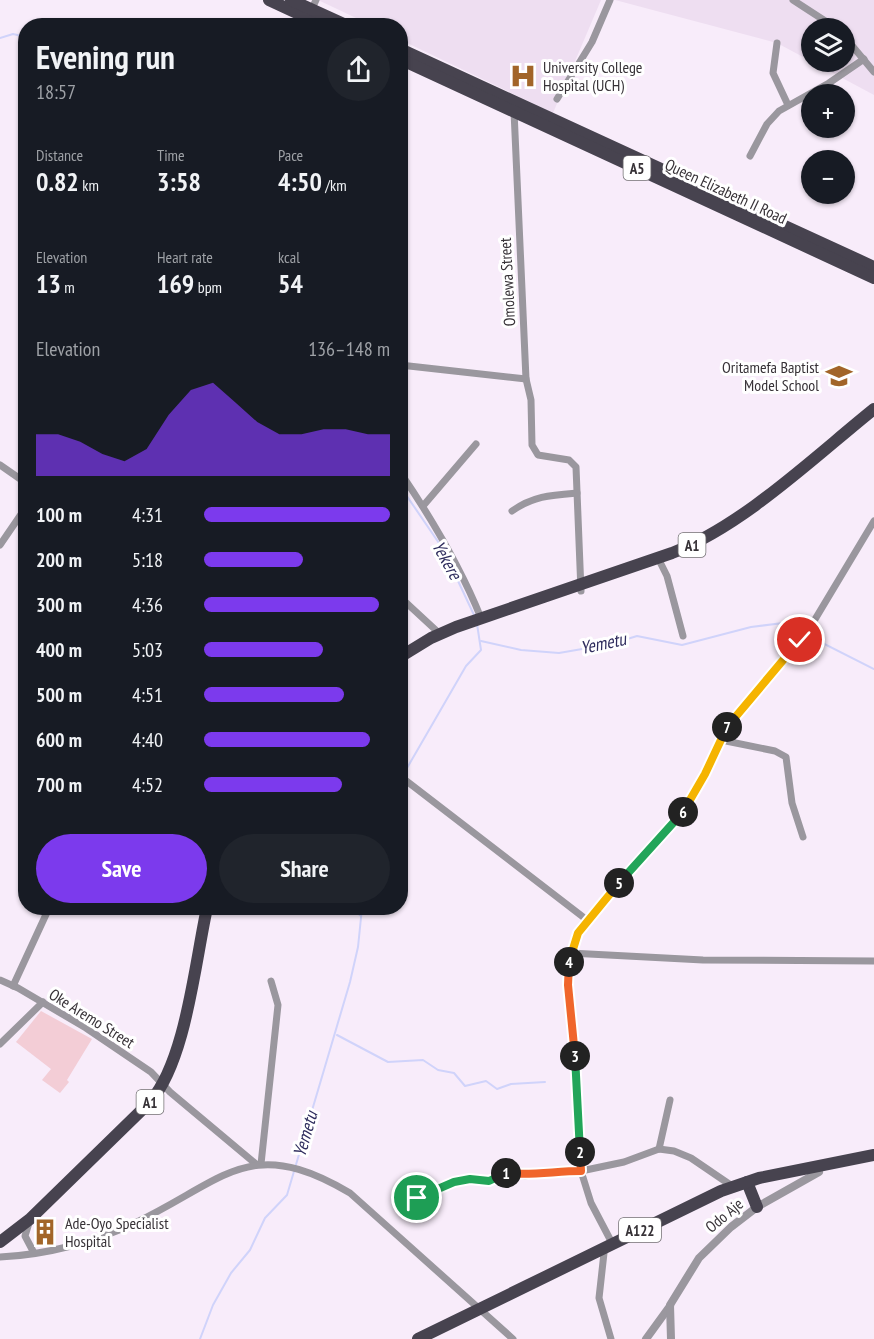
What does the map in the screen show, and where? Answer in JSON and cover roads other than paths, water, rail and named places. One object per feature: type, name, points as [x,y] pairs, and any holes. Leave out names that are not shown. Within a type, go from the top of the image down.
[{"type":"highway","points":[[269,0],[305,6],[331,18]]},
{"type":"highway","points":[[305,6],[317,18]]},
{"type":"highway","name":"Queen Elizabeth II Road","points":[[408,53],[874,278]]},
{"type":"highway","name":"Queen Elizabeth II Road","points":[[408,63],[514,111],[585,138],[874,267]]},
{"type":"highway","name":"A1","points":[[660,561],[721,529],[874,409]]},
{"type":"highway","name":"A1","points":[[408,652],[440,634],[660,561],[697,551],[728,533],[874,419]]},
{"type":"highway","name":"A1","points":[[408,658],[433,643],[477,622]]},
{"type":"highway","name":"A1","points":[[0,1234],[27,1214],[162,1083],[200,915]]},
{"type":"highway","name":"A1","points":[[0,1242],[30,1219],[150,1102],[162,1083],[177,1051],[206,915]]},
{"type":"highway","name":"A122","points":[[418,1339],[741,1187],[874,1155]]},
{"type":"highway","name":"A122","points":[[741,1187],[874,1161]]},
{"type":"highway","points":[[741,1187],[757,1207]]},
{"type":"highway","name":"A122","points":[[429,1339],[482,1310]]},
{"type":"street","points":[[557,99],[592,42],[610,0]]},
{"type":"street","points":[[793,0],[821,18]]},
{"type":"street","points":[[777,43],[773,73],[788,105]]},
{"type":"street","points":[[855,49],[874,72]]},
{"type":"street","points":[[750,156],[767,124],[788,105],[829,83],[864,59]]},
{"type":"street","name":"Omolewa Street","points":[[514,111],[526,379],[531,400],[534,451],[538,455],[574,463],[576,493]]},
{"type":"street","points":[[408,366],[526,379]]},
{"type":"street","points":[[423,506],[476,444]]},
{"type":"street","points":[[0,465],[18,477]]},
{"type":"street","points":[[408,484],[464,576],[477,622]]},
{"type":"street","points":[[512,511],[529,500],[543,495],[576,493],[581,588]]},
{"type":"street","points":[[0,545],[18,519]]},
{"type":"street","points":[[611,1339],[599,1298],[598,1286],[608,1248],[581,1171],[568,985],[570,953],[586,920],[677,820],[705,774],[720,740],[736,713],[808,631],[874,521]]},
{"type":"street","points":[[660,561],[683,636]]},
{"type":"street","points":[[408,604],[440,634]]},
{"type":"street","points":[[720,740],[775,751],[786,757],[792,803],[803,837]]},
{"type":"street","points":[[408,782],[586,920]]},
{"type":"street","points":[[13,986],[46,915]]},
{"type":"street","points":[[570,953],[647,958],[874,961]]},
{"type":"street","name":"Oke Aremo Street","points":[[0,980],[43,1002],[111,1044],[162,1083],[258,1164]]},
{"type":"street","points":[[258,1164],[278,1005],[271,981]]},
{"type":"street","points":[[0,1044],[43,1002]]},
{"type":"street","points":[[659,1149],[669,1100]]},
{"type":"street","points":[[417,1198],[454,1182],[470,1179],[489,1181],[502,1173],[525,1176],[549,1171],[581,1171],[624,1162],[659,1149],[675,1151],[691,1158],[741,1187]]},
{"type":"street","points":[[0,1257],[34,1253],[103,1237],[173,1204],[223,1173],[258,1164],[290,1166],[323,1177],[350,1193],[513,1339]]},
{"type":"street","name":"Odo Aje","points":[[646,1339],[699,1258],[731,1227],[757,1207],[819,1172]]},
{"type":"street","points":[[30,1219],[25,1236],[34,1253]]},
{"type":"street","points":[[670,1305],[671,1339]]},
{"type":"waterway","points":[[0,38],[13,34],[18,35]]},
{"type":"waterway","name":"Yekere","points":[[408,498],[443,549],[474,615]]},
{"type":"waterway","name":"Yemetu","points":[[481,641],[521,650],[559,653],[611,644],[637,636],[682,645],[751,627],[783,623],[874,669]]},
{"type":"waterway","name":"Yemetu","points":[[408,766],[466,666],[481,650],[477,624]]},
{"type":"waterway","name":"Yemetu","points":[[200,1339],[213,1305],[231,1273],[250,1250],[265,1218],[287,1195],[350,982],[358,947],[361,915]]},
{"type":"waterway","points":[[337,1035],[388,1062],[423,1060],[438,1070],[454,1073],[465,1086],[486,1081],[497,1089],[511,1084],[545,1082]]},
{"type":"place","name":"University College Hospital (UCH)","points":[[523,76]]},
{"type":"place","name":"Oritamefa Baptist Model School","points":[[839,376]]},
{"type":"place","name":"Ade-Oyo Specialist Hospital","points":[[45,1232]]}]
